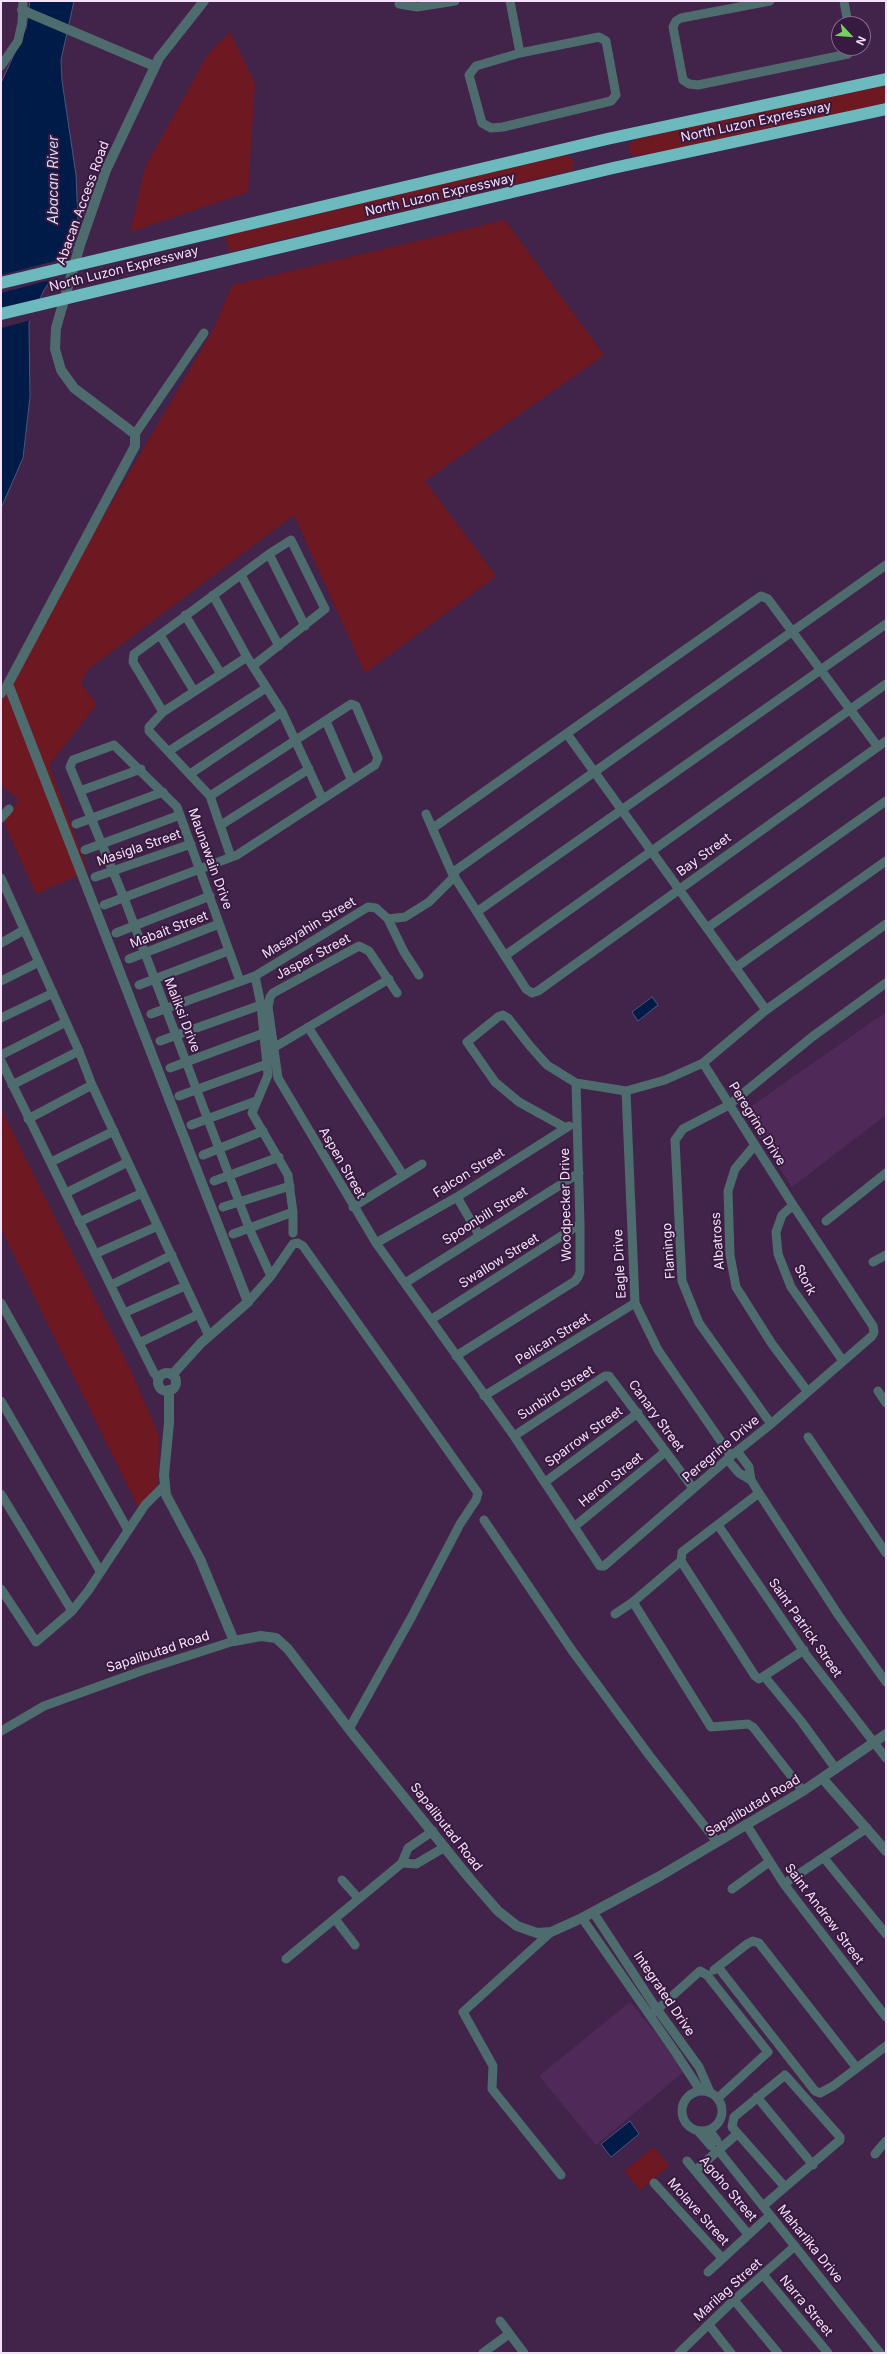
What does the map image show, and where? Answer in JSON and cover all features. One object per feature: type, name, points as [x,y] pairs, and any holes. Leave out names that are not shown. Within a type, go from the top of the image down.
[{"type":"highway","name":"North Luzon Expressway","points":[[1,283],[607,139],[886,79]]},
{"type":"highway","name":"North Luzon Expressway","points":[[1,314],[192,267],[613,168],[886,109]]},
{"type":"street","name":"Abacan Access Road","points":[[135,434],[74,388],[61,370],[56,349],[56,328],[80,245],[106,170],[154,66],[204,1]]},
{"type":"street","points":[[399,4],[417,7],[432,3],[455,1]]},
{"type":"street","points":[[510,1],[520,53]]},
{"type":"street","points":[[770,1],[752,3],[680,18],[676,21],[673,27],[683,80],[689,84],[698,85],[838,56]]},
{"type":"street","points":[[844,1],[847,16]]},
{"type":"street","points":[[1,66],[18,41],[24,7],[154,66]]},
{"type":"street","points":[[599,37],[603,38],[606,40],[616,95],[612,101],[503,128],[491,128],[482,123],[470,75],[476,66],[520,53],[599,37]]},
{"type":"street","points":[[1,694],[8,684],[132,453],[135,446],[135,434],[204,333]]},
{"type":"street","points":[[163,712],[132,658],[134,654],[289,540],[293,542],[325,610],[254,665]]},
{"type":"street","points":[[269,554],[305,626]]},
{"type":"street","points":[[419,975],[404,952],[388,919],[405,917],[417,911],[429,902],[454,874],[594,771],[886,565]]},
{"type":"street","points":[[241,575],[279,646]]},
{"type":"street","points":[[214,595],[247,657],[254,665],[266,688],[282,712],[322,798]]},
{"type":"street","points":[[433,828],[761,596],[768,599],[793,631],[878,747]]},
{"type":"street","points":[[185,616],[221,674]]},
{"type":"street","points":[[478,911],[886,624]]},
{"type":"street","points":[[160,635],[194,691]]},
{"type":"street","points":[[231,857],[210,796],[149,731],[151,724],[163,712],[247,657]]},
{"type":"street","points":[[8,684],[248,1302]]},
{"type":"street","points":[[426,814],[454,874],[506,955],[886,684]]},
{"type":"street","points":[[168,751],[266,688]]},
{"type":"street","points":[[104,905],[231,857],[375,765],[378,758],[356,706],[351,704],[210,796]]},
{"type":"street","points":[[190,774],[282,712]]},
{"type":"street","points":[[326,721],[351,779]]},
{"type":"street","points":[[567,734],[766,1010]]},
{"type":"street","name":"Bay Street","points":[[506,955],[526,989],[532,993],[538,991],[886,741]]},
{"type":"street","name":"Maliksi Drive","points":[[114,744],[73,760],[70,763],[70,767],[124,898],[186,1062],[195,1090],[249,1228],[271,1276]]},
{"type":"street","name":"Maunawain Drive","points":[[114,744],[177,806],[240,981]]},
{"type":"street","points":[[80,792],[141,769]]},
{"type":"street","points":[[221,825],[309,769]]},
{"type":"street","points":[[76,824],[163,792]]},
{"type":"street","points":[[707,928],[886,801]]},
{"type":"street","points":[[1,818],[9,809]]},
{"type":"street","points":[[85,850],[180,815]]},
{"type":"street","name":"Masigla Street","points":[[95,877],[191,844]]},
{"type":"street","points":[[736,968],[886,861]]},
{"type":"street","points":[[1,878],[5,900],[24,930],[39,962],[80,1051],[92,1085],[209,1336]]},
{"type":"street","points":[[116,932],[210,896]]},
{"type":"street","name":"Masayahin Street","points":[[151,1014],[255,976],[368,907],[376,908],[388,919]]},
{"type":"street","name":"Mabait Street","points":[[129,959],[219,924]]},
{"type":"street","points":[[566,1128],[520,1102],[495,1082],[467,1042],[498,1016],[503,1015],[508,1018],[547,1065],[576,1083],[626,1091],[665,1080],[703,1063],[766,1010],[886,924]]},
{"type":"street","points":[[1,943],[24,930]]},
{"type":"street","name":"Jasper Street","points":[[275,1047],[268,1007],[270,996],[359,946],[369,951],[397,993]]},
{"type":"street","points":[[139,985],[228,951]]},
{"type":"street","points":[[1,981],[39,962]]},
{"type":"street","points":[[255,976],[261,1005],[267,1064],[267,1079],[252,1113],[286,1171],[290,1186],[293,1212],[293,1233]]},
{"type":"street","points":[[275,1047],[388,979]]},
{"type":"street","name":"Flamingo","points":[[771,1424],[699,1323],[682,1281],[675,1140],[683,1129],[729,1105],[812,1037],[886,983]]},
{"type":"street","points":[[1,1018],[53,993]]},
{"type":"street","points":[[160,1041],[261,1005]]},
{"type":"street","points":[[1,1055],[66,1022]]},
{"type":"street","points":[[308,1027],[403,1175]]},
{"type":"street","points":[[170,1068],[264,1033]]},
{"type":"street","name":"Aspen Street","points":[[275,1047],[278,1078],[353,1207],[376,1243],[405,1283]]},
{"type":"street","points":[[12,1085],[80,1051]]},
{"type":"street","points":[[1,1061],[110,1285],[154,1373],[159,1378],[160,1387],[169,1390]]},
{"type":"street","name":"Peregrine Drive","points":[[405,1283],[432,1319],[484,1396],[514,1436],[597,1563],[604,1566],[693,1488],[771,1424],[872,1336],[873,1326],[793,1205],[703,1063]]},
{"type":"street","points":[[179,1096],[267,1064]]},
{"type":"street","name":"Woodpecker Drive","points":[[456,1356],[575,1281],[580,1272],[576,1083]]},
{"type":"street","points":[[28,1118],[92,1085]]},
{"type":"street","name":"Eagle Drive","points":[[626,1091],[635,1303],[658,1350],[732,1455],[739,1473],[751,1480],[759,1494]]},
{"type":"street","points":[[191,1125],[256,1101]]},
{"type":"street","name":"Falcon Street","points":[[376,1243],[457,1196],[566,1128],[576,1124]]},
{"type":"street","points":[[50,1162],[114,1131]]},
{"type":"street","points":[[203,1155],[263,1131]]},
{"type":"street","name":"Albatross","points":[[755,1145],[735,1169],[728,1191],[730,1255],[736,1287],[772,1344],[808,1392]]},
{"type":"street","points":[[214,1181],[279,1157]]},
{"type":"street","points":[[66,1193],[128,1162]]},
{"type":"street","points":[[353,1207],[422,1164]]},
{"type":"street","name":"Spoonbill Street","points":[[405,1283],[579,1173]]},
{"type":"street","points":[[826,1221],[886,1173]]},
{"type":"street","points":[[223,1207],[290,1186]]},
{"type":"street","points":[[79,1222],[142,1193]]},
{"type":"street","points":[[457,1196],[479,1235]]},
{"type":"street","name":"Stork","points":[[793,1205],[782,1215],[776,1232],[778,1254],[791,1287],[843,1361]]},
{"type":"street","points":[[233,1234],[293,1212]]},
{"type":"street","name":"Swallow Street","points":[[432,1319],[580,1224]]},
{"type":"street","points":[[95,1254],[158,1226]]},
{"type":"street","points":[[172,1375],[209,1336],[235,1316],[271,1276],[293,1244],[298,1243],[303,1246],[478,1493],[476,1500],[465,1514],[411,1618],[349,1729]]},
{"type":"street","points":[[110,1285],[172,1255]]},
{"type":"street","points":[[873,1262],[886,1255]]},
{"type":"street","points":[[124,1313],[185,1286]]},
{"type":"street","points":[[1,1303],[128,1530]]},
{"type":"street","name":"Pelican Street","points":[[484,1396],[635,1303]]},
{"type":"street","points":[[139,1343],[199,1314]]},
{"type":"street","points":[[159,1378],[165,1374],[172,1375]]},
{"type":"street","points":[[172,1375],[175,1383],[169,1390],[164,1486],[170,1505],[198,1554],[234,1642]]},
{"type":"street","name":"Sunbird Street","points":[[514,1436],[605,1376],[612,1378]]},
{"type":"street","name":"Canary Street","points":[[612,1378],[693,1488]]},
{"type":"street","points":[[878,1390],[886,1403]]},
{"type":"street","points":[[1,1401],[100,1571]]},
{"type":"street","name":"Sparrow Street","points":[[545,1482],[638,1413]]},
{"type":"street","points":[[808,1437],[886,1553]]},
{"type":"street","name":"Heron Street","points":[[574,1527],[666,1452]]},
{"type":"street","points":[[1,1589],[36,1642],[72,1611],[88,1591],[145,1505],[164,1486]]},
{"type":"street","points":[[1,1494],[72,1611]]},
{"type":"street","points":[[804,1650],[759,1679],[681,1561],[682,1552],[759,1494],[839,1616],[886,1682]]},
{"type":"street","points":[[484,1520],[571,1649],[649,1755],[717,1842]]},
{"type":"street","name":"Saint Patrick Street","points":[[718,1525],[804,1650],[886,1758]]},
{"type":"street","points":[[615,1614],[633,1602],[681,1561]]},
{"type":"street","points":[[633,1602],[711,1727],[748,1724],[753,1727],[803,1791]]},
{"type":"street","name":"Sapalibutad Road","points":[[1,1731],[44,1706],[144,1670],[234,1642],[261,1636],[276,1638],[305,1669],[349,1729],[433,1831],[478,1889],[507,1919],[528,1931],[537,1933],[551,1932],[582,1918],[717,1842],[823,1779],[886,1734]]},
{"type":"street","points":[[764,1676],[801,1721],[836,1769]]},
{"type":"street","points":[[823,1779],[886,1851]]},
{"type":"street","name":"Saint Andrew Street","points":[[746,1824],[784,1884],[886,2017]]},
{"type":"street","points":[[784,1884],[867,1828]]},
{"type":"street","points":[[286,1959],[402,1863],[408,1848],[433,1831]]},
{"type":"street","points":[[402,1863],[416,1864],[445,1847]]},
{"type":"street","points":[[824,1858],[886,1934]]},
{"type":"street","points":[[732,1889],[769,1862]]},
{"type":"street","points":[[342,1880],[359,1899]]},
{"type":"street","name":"Integrated Drive","points":[[593,1912],[657,2009],[699,2067],[710,2092]]},
{"type":"street","name":"Integrated Drive","points":[[582,1918],[700,2090]]},
{"type":"street","points":[[335,1919],[355,1945]]},
{"type":"street","points":[[551,1932],[463,2012],[493,2066],[492,2089],[561,2175]]},
{"type":"street","points":[[707,1975],[750,1942],[759,1943],[856,2067]]},
{"type":"street","points":[[718,1967],[815,2091],[825,2091],[886,2046]]},
{"type":"street","points":[[650,2016],[700,1971],[707,1975],[768,2052],[718,2098]]},
{"type":"street","points":[[665,2038],[674,2031]]},
{"type":"street","points":[[763,2206],[813,2166],[840,2140],[840,2137],[785,2075],[757,2096],[734,2117],[732,2127],[785,2187]]},
{"type":"street","points":[[698,2131],[709,2130],[719,2122],[723,2110],[718,2098],[710,2092],[700,2090],[688,2096],[684,2101],[682,2113],[687,2125],[698,2131],[717,2148]]},
{"type":"street","points":[[757,2096],[813,2166]]},
{"type":"street","points":[[709,2130],[717,2148]]},
{"type":"street","points":[[696,2170],[717,2148],[737,2134]]},
{"type":"street","points":[[875,2154],[886,2141]]},
{"type":"street","name":"Maharlika Drive","points":[[717,2148],[880,2353]]},
{"type":"street","name":"Agoho Street","points":[[687,2161],[748,2234]]},
{"type":"street","name":"Molave Street","points":[[654,2183],[722,2258]]},
{"type":"street","points":[[708,2272],[770,2215]]},
{"type":"street","name":"Marilag Street","points":[[681,2352],[734,2300],[764,2276],[795,2246]]},
{"type":"street","name":"Narra Street","points":[[764,2276],[828,2353]]},
{"type":"street","points":[[734,2300],[778,2353]]},
{"type":"street","points":[[500,2321],[524,2353]]},
{"type":"street","points":[[708,2325],[731,2353]]},
{"type":"street","points":[[482,2353],[509,2334]]},
{"type":"shaded area","points":[[230,32],[255,83],[248,192],[130,232],[145,167],[208,54]]},
{"type":"shaded area","points":[[886,84],[886,103],[644,155],[633,155],[628,150],[631,142],[635,139]]},
{"type":"shaded area","points":[[564,154],[573,159],[573,169],[569,171],[229,252],[225,235]]},
{"type":"shaded area","points":[[505,220],[604,355],[425,481],[496,576],[365,673],[294,515],[87,670],[81,684],[97,704],[49,765],[88,871],[36,894],[3,820],[19,800],[1,785],[1,691],[213,330],[232,285]]},
{"type":"shaded area","points":[[886,1012],[886,1115],[792,1187],[743,1112]]},
{"type":"shaded area","points":[[1,1109],[129,1367],[159,1435],[158,1484],[139,1509],[1,1229]]},
{"type":"shaded area","points":[[630,2002],[686,2070],[596,2145],[539,2076]]},
{"type":"shaded area","points":[[654,2147],[669,2166],[640,2190],[624,2171]]},
{"type":"water","name":"Abacan River","points":[[30,1],[74,1],[61,60],[62,81],[76,175],[78,220],[73,249],[44,290],[29,323],[30,397],[23,458],[1,508],[1,83],[26,28]]},
{"type":"water","points":[[652,997],[658,1005],[638,1021],[632,1012]]},
{"type":"water","points":[[630,2121],[639,2134],[611,2157],[601,2144]]},
{"type":"pier","points":[[70,257],[54,279],[1,293],[1,275]]},
{"type":"pier","points":[[42,299],[32,320],[1,328],[1,310]]}]
